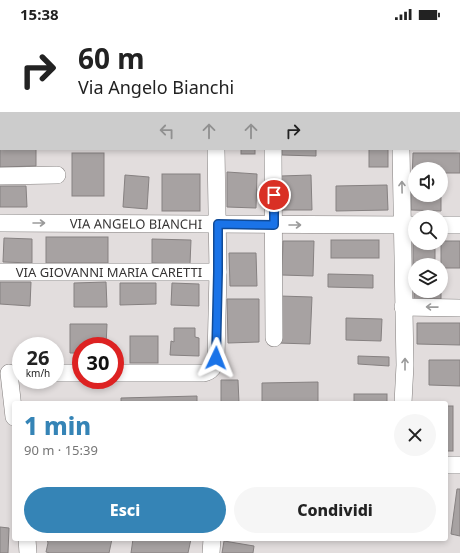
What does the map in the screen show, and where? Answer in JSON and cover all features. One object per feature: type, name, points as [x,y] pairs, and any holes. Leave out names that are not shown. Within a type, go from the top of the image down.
[{"type":"street","points":[[124,373],[203,373],[212,368],[214,365],[216,358],[218,272],[216,150]]},
{"type":"street","points":[[273,150],[274,338]]},
{"type":"street","points":[[401,150],[408,216]]},
{"type":"street","points":[[0,176],[57,175]]},
{"type":"street","name":"VIA ANGELO BIANCHI","points":[[0,223],[408,225]]},
{"type":"street","points":[[448,225],[460,225]]},
{"type":"street","points":[[403,401],[405,365],[403,307],[408,239]]},
{"type":"street","name":"VIA GIOVANNI MARIA CARETTI","points":[[0,272],[218,272]]},
{"type":"street","points":[[403,307],[460,308]]},
{"type":"street","points":[[10,373],[13,401]]},
{"type":"street","points":[[448,465],[460,465]]},
{"type":"street","points":[[27,541],[28,553]]},
{"type":"street","points":[[211,553],[212,541]]},
{"type":"building","points":[[0,150],[36,150],[36,166],[0,167]]},
{"type":"building","points":[[241,150],[255,150],[255,154],[241,154]]},
{"type":"building","points":[[282,150],[316,150],[316,156],[282,155]]},
{"type":"building","points":[[369,150],[388,150],[388,167],[369,167]]},
{"type":"building","points":[[72,153],[104,153],[104,196],[72,196]]},
{"type":"building","points":[[413,153],[460,153],[460,173],[448,173],[448,162],[413,162]]},
{"type":"building","points":[[227,172],[257,174],[256,208],[227,207]]},
{"type":"building","points":[[162,174],[200,174],[200,211],[162,211]]},
{"type":"building","points":[[125,175],[149,177],[147,209],[123,207]]},
{"type":"building","points":[[311,175],[312,210],[282,210],[281,176]]},
{"type":"building","points":[[387,185],[388,210],[336,211],[336,186]]},
{"type":"building","points":[[0,186],[26,186],[27,207],[0,207]]},
{"type":"building","points":[[411,202],[441,202],[441,210],[411,210]]},
{"type":"building","points":[[46,237],[108,237],[108,263],[46,263]]},
{"type":"building","points":[[4,238],[32,239],[32,263],[3,262]]},
{"type":"building","points":[[152,239],[191,240],[190,264],[152,263]]},
{"type":"building","points":[[331,240],[379,240],[379,258],[331,258]]},
{"type":"building","points":[[283,241],[314,241],[313,276],[282,275]]},
{"type":"building","points":[[448,241],[460,241],[460,268],[448,268],[448,258],[441,258],[441,250],[448,250]]},
{"type":"building","points":[[413,250],[435,250],[435,258],[413,258]]},
{"type":"building","points":[[229,253],[256,253],[257,286],[230,286]]},
{"type":"building","points":[[328,274],[373,275],[373,288],[328,287]]},
{"type":"building","points":[[0,282],[31,282],[30,306],[0,304]]},
{"type":"building","points":[[106,282],[107,307],[74,307],[74,283]]},
{"type":"building","points":[[120,283],[156,283],[156,304],[120,305]]},
{"type":"building","points":[[172,283],[199,284],[199,306],[171,305]]},
{"type":"building","points":[[280,296],[312,297],[310,344],[278,343]]},
{"type":"building","points":[[414,298],[441,298],[441,299]]},
{"type":"building","points":[[227,299],[259,299],[259,342],[228,343]]},
{"type":"building","points":[[346,318],[382,319],[381,341],[346,340]]},
{"type":"building","points":[[417,323],[460,323],[460,345],[417,344]]},
{"type":"building","points":[[70,324],[107,324],[106,337],[72,337],[72,353],[70,353]]},
{"type":"building","points":[[174,328],[195,328],[195,337],[199,338],[199,356],[170,355],[171,341],[174,342]]},
{"type":"building","points":[[130,336],[158,336],[158,363],[130,363]]},
{"type":"building","points":[[358,356],[389,357],[389,366],[358,364]]},
{"type":"building","points":[[429,360],[460,360],[460,386],[429,385]]},
{"type":"building","points":[[221,380],[238,380],[239,401],[221,401]]},
{"type":"building","points":[[318,382],[318,401],[262,401],[262,383]]},
{"type":"building","points":[[354,394],[387,394],[387,401],[354,401]]},
{"type":"building","points":[[197,396],[197,401],[121,401],[121,398]]},
{"type":"building","points":[[448,406],[453,406],[453,451],[448,451]]},
{"type":"building","points":[[457,489],[460,489],[460,536],[451,534]]},
{"type":"building","points":[[0,527],[9,528],[8,553],[0,553]]},
{"type":"building","points":[[48,541],[112,541],[109,553],[50,553],[46,552]]},
{"type":"building","points":[[133,541],[191,541],[188,553],[131,553]]},
{"type":"building","points":[[224,541],[254,546],[253,553],[222,553]]},
{"type":"route","points":[[216,358],[218,224],[274,225],[274,195]]}]
